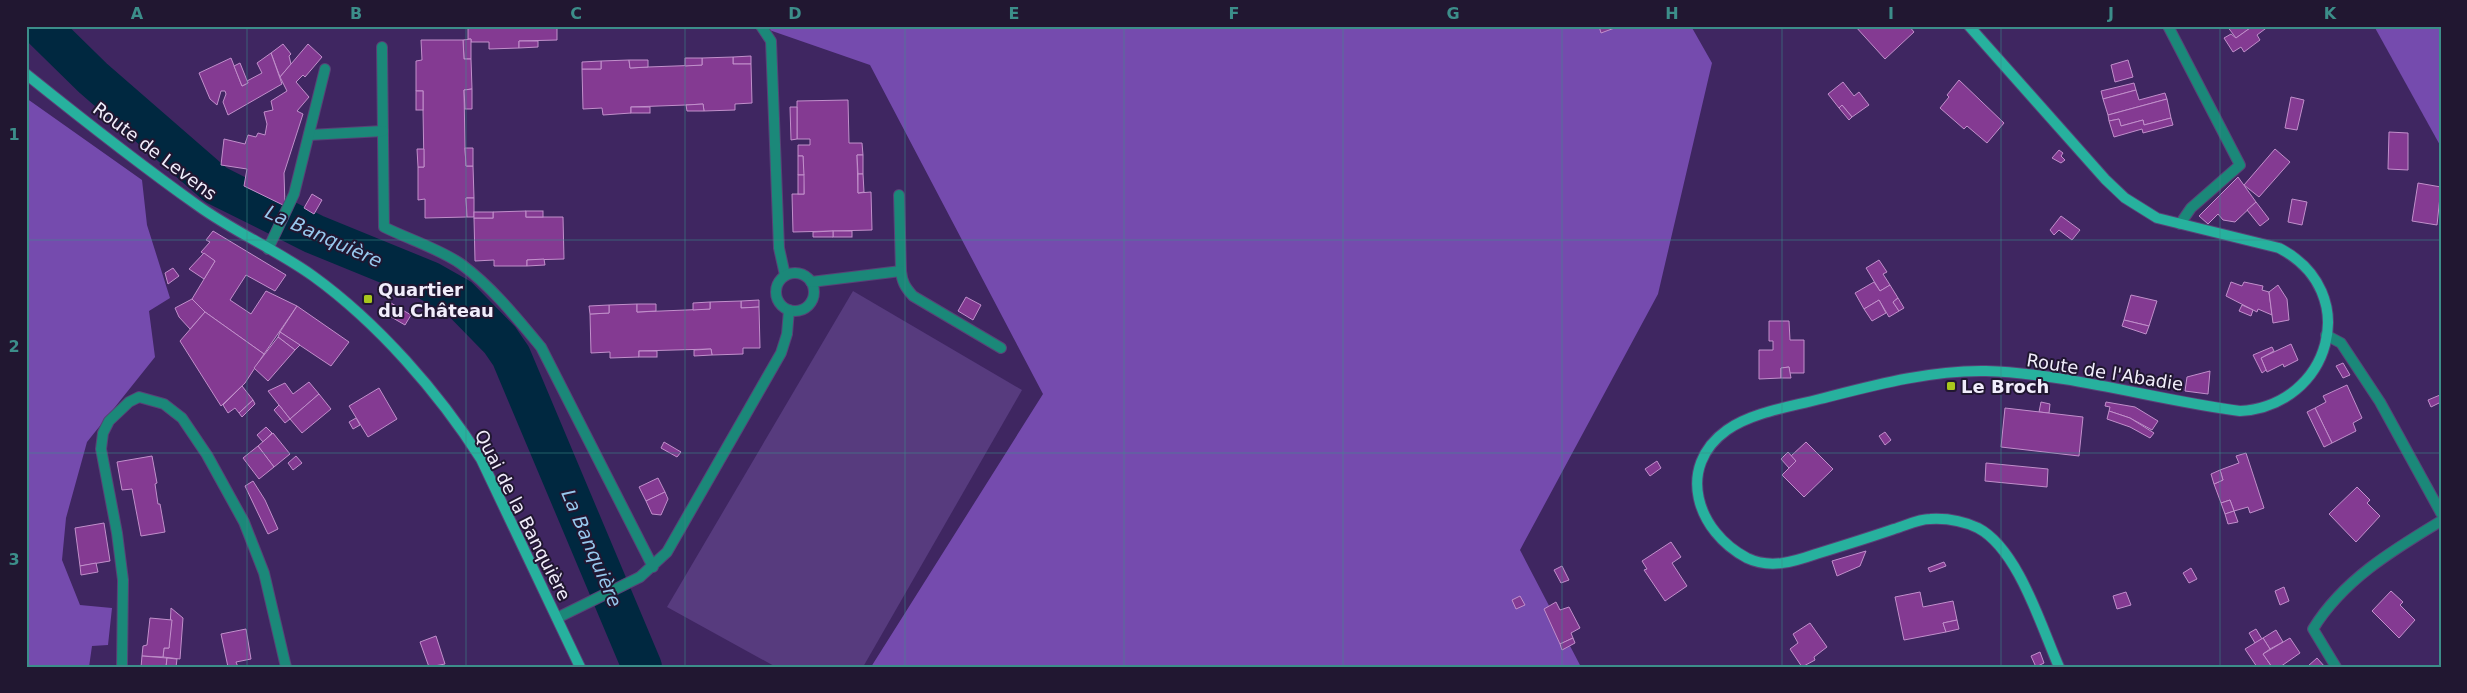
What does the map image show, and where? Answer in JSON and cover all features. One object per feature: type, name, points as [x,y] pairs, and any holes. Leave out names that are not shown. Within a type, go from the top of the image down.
[{"type":"street","points":[[761,26],[771,41],[780,248],[785,275]]},
{"type":"street","name":"Route de l'Abadie","points":[[1969,26],[2105,179],[2125,198],[2157,218],[2279,248],[2293,255],[2315,278],[2329,314],[2325,347],[2317,362],[2300,386],[2288,396],[2265,408],[2240,411],[2026,375],[1986,371],[1948,373],[1873,386],[1745,420],[1728,430],[1715,440],[1698,471],[1697,498],[1701,511],[1720,538],[1746,557],[1769,565],[1797,560],[1928,519],[1956,519],[1979,529],[2002,545],[2016,570],[2059,667]]},
{"type":"street","points":[[2168,26],[2240,165],[2191,208],[2180,224]]},
{"type":"street","points":[[382,47],[384,227],[459,263],[515,317],[541,347],[653,567]]},
{"type":"street","points":[[268,249],[294,194],[325,69]]},
{"type":"street","name":"Route de Levens","points":[[26,74],[198,206],[268,249]]},
{"type":"street","points":[[309,134],[383,131]]},
{"type":"street","points":[[899,195],[902,281],[914,296],[1001,348]]},
{"type":"street","name":"Quai de la Banquière","points":[[268,249],[312,276],[340,297],[404,359],[462,430],[481,459],[580,667]]},
{"type":"street","points":[[811,282],[901,271]]},
{"type":"street","points":[[796,273],[807,277],[811,282],[814,294],[812,301],[802,309],[789,310],[783,307],[776,297],[777,285],[785,275],[796,273]]},
{"type":"street","points":[[557,618],[640,577],[667,552],[782,353],[787,334],[789,310]]},
{"type":"street","points":[[2326,335],[2340,343],[2380,402],[2441,513]]},
{"type":"street","points":[[122,667],[123,580],[117,533],[101,449],[103,433],[109,421],[128,402],[139,397],[164,404],[182,418],[212,463],[244,522],[264,573],[286,667]]},
{"type":"street","points":[[2336,667],[2313,629],[2325,610],[2380,559],[2441,521]]},
{"type":"shaded area","points":[[758,26],[1691,26],[1712,63],[1658,294],[1520,550],[1581,667],[871,667],[1043,394],[870,65]]},
{"type":"shaded area","points":[[2374,26],[2441,26],[2441,147]]},
{"type":"shaded area","points":[[26,98],[142,180],[147,225],[170,298],[149,311],[155,357],[87,442],[66,518],[62,560],[80,605],[112,608],[108,645],[92,646],[89,667],[26,667]]},
{"type":"shaded area","points":[[853,291],[1022,390],[863,667],[776,667],[667,607]]},
{"type":"building","points":[[468,26],[557,26],[557,40],[519,41],[519,48],[489,49],[489,42],[471,42],[471,39],[468,39]]},
{"type":"building","points":[[1599,26],[1620,26],[1601,33]]},
{"type":"building","points":[[1855,26],[1909,26],[1914,32],[1885,59]]},
{"type":"building","points":[[2227,26],[2253,26],[2236,38]]},
{"type":"building","points":[[2253,26],[2269,26],[2257,35],[2260,40],[2244,52],[2241,47],[2233,52],[2224,38],[2231,34],[2236,38]]},
{"type":"building","points":[[471,39],[471,59],[464,59],[463,40]]},
{"type":"building","points":[[421,40],[463,40],[464,59],[471,59],[472,89],[464,90],[465,148],[466,166],[473,166],[474,198],[466,198],[467,217],[425,218],[425,199],[418,200],[418,167],[424,167],[423,91],[416,91],[416,61],[422,60]]},
{"type":"building","points":[[519,41],[538,41],[538,47],[519,48]]},
{"type":"building","points":[[283,44],[291,54],[289,56],[291,64],[280,77],[271,53]]},
{"type":"building","points":[[308,44],[322,57],[305,77],[303,75],[296,82],[309,97],[297,111],[303,114],[284,173],[285,206],[244,186],[247,169],[221,165],[224,139],[245,144],[248,135],[256,137],[258,133],[265,135],[267,124],[264,112],[273,110],[271,101],[287,91],[280,77]]},
{"type":"building","points":[[271,53],[282,84],[228,115],[223,102],[226,94],[225,91],[221,91],[217,105],[210,99],[199,73],[231,58],[242,86],[262,73],[257,63]]},
{"type":"building","points":[[751,56],[751,64],[733,64],[733,57]]},
{"type":"building","points":[[733,57],[733,64],[751,64],[752,103],[735,104],[735,110],[704,111],[703,104],[631,107],[631,113],[603,115],[602,108],[583,109],[582,69],[601,69],[601,61],[629,60],[630,68],[702,65],[702,58]]},
{"type":"building","points":[[685,58],[702,58],[702,65],[685,66]]},
{"type":"building","points":[[629,60],[648,60],[648,67],[630,68]]},
{"type":"building","points":[[2128,60],[2133,77],[2115,82],[2111,65]]},
{"type":"building","points":[[601,61],[601,69],[582,69],[582,62]]},
{"type":"building","points":[[240,63],[248,83],[242,86],[234,66]]},
{"type":"building","points":[[1959,80],[2004,123],[1987,143],[1967,126],[1964,129],[1940,108],[1949,97],[1947,95]]},
{"type":"building","points":[[1843,82],[1854,96],[1859,92],[1869,105],[1852,117],[1842,105],[1839,108],[1828,94]]},
{"type":"building","points":[[2134,83],[2136,90],[2103,99],[2101,91]]},
{"type":"building","points":[[472,89],[472,109],[465,109],[464,90]]},
{"type":"building","points":[[2136,90],[2139,100],[2165,93],[2167,99],[2108,115],[2103,99]]},
{"type":"building","points":[[416,91],[423,91],[423,110],[416,110]]},
{"type":"building","points":[[2291,97],[2304,100],[2297,130],[2285,128]]},
{"type":"building","points":[[2167,99],[2171,118],[2144,125],[2143,120],[2121,126],[2119,119],[2109,121],[2108,115]]},
{"type":"building","points":[[848,100],[849,143],[862,143],[863,155],[857,155],[858,193],[871,192],[872,230],[793,232],[792,194],[804,194],[803,156],[798,156],[798,145],[810,145],[810,139],[797,139],[797,101]]},
{"type":"building","points":[[703,104],[704,111],[687,111],[686,105]]},
{"type":"building","points":[[1842,105],[1852,117],[1849,120],[1839,108]]},
{"type":"building","points":[[631,107],[650,107],[650,113],[631,113]]},
{"type":"building","points":[[790,107],[797,107],[797,139],[791,140]]},
{"type":"building","points":[[2171,118],[2173,125],[2143,133],[2142,129],[2114,137],[2109,121],[2119,119],[2121,126],[2143,120],[2144,125]]},
{"type":"building","points":[[2389,132],[2408,133],[2408,170],[2388,169]]},
{"type":"building","points":[[465,148],[473,148],[473,166],[466,166]]},
{"type":"building","points":[[417,149],[424,149],[424,167],[418,167]]},
{"type":"building","points":[[2275,149],[2290,162],[2259,197],[2244,185]]},
{"type":"building","points":[[2059,150],[2063,153],[2061,156],[2065,160],[2061,163],[2052,158]]},
{"type":"building","points":[[857,155],[863,155],[863,174],[858,174]]},
{"type":"building","points":[[798,156],[803,156],[804,175],[798,175]]},
{"type":"building","points":[[858,174],[863,174],[864,192],[858,193]]},
{"type":"building","points":[[798,175],[804,175],[804,194],[798,194]]},
{"type":"building","points":[[2238,177],[2256,202],[2235,222],[2223,220],[2218,214],[2208,224],[2199,216]]},
{"type":"building","points":[[2418,183],[2441,187],[2437,225],[2412,221]]},
{"type":"building","points":[[312,194],[322,200],[314,214],[304,208]]},
{"type":"building","points":[[466,198],[474,198],[474,217],[467,217]]},
{"type":"building","points":[[2292,199],[2307,202],[2302,225],[2288,222]]},
{"type":"building","points":[[2256,202],[2269,219],[2260,226],[2247,210]]},
{"type":"building","points":[[526,211],[526,217],[563,217],[564,259],[527,260],[527,266],[494,266],[494,260],[475,261],[474,218],[493,218],[493,212]]},
{"type":"building","points":[[526,211],[543,211],[543,217],[526,217]]},
{"type":"building","points":[[474,212],[493,212],[493,218],[474,218]]},
{"type":"building","points":[[2061,216],[2080,230],[2072,240],[2059,230],[2054,235],[2050,230]]},
{"type":"building","points":[[213,231],[286,275],[275,291],[246,275],[230,300],[251,314],[266,291],[297,306],[264,354],[205,312],[192,299],[215,261],[201,252],[210,242],[206,240]]},
{"type":"building","points":[[833,231],[852,231],[852,237],[833,237]]},
{"type":"building","points":[[833,231],[833,237],[813,237],[813,232]]},
{"type":"building","points":[[204,253],[215,261],[204,279],[189,269]]},
{"type":"building","points":[[544,259],[545,265],[527,266],[527,260]]},
{"type":"building","points":[[1879,260],[1887,272],[1883,274],[1890,285],[1880,291],[1866,268]]},
{"type":"building","points":[[173,268],[179,276],[168,284],[165,273]]},
{"type":"building","points":[[1874,282],[1880,291],[1890,285],[1898,298],[1893,302],[1899,311],[1889,317],[1879,300],[1864,309],[1855,293]]},
{"type":"building","points":[[2231,282],[2242,286],[2244,282],[2263,286],[2262,290],[2269,292],[2272,315],[2258,309],[2257,312],[2226,296]]},
{"type":"building","points":[[2278,285],[2287,299],[2289,320],[2273,323],[2269,292]]},
{"type":"building","points":[[2131,295],[2157,301],[2149,326],[2124,320]]},
{"type":"building","points":[[966,297],[981,305],[973,320],[958,311]]},
{"type":"building","points":[[1898,298],[1904,308],[1899,311],[1893,302]]},
{"type":"building","points":[[192,299],[205,312],[190,329],[179,317],[175,308]]},
{"type":"building","points":[[759,300],[759,307],[741,308],[741,301]]},
{"type":"building","points":[[1879,300],[1886,313],[1872,321],[1864,309]]},
{"type":"building","points":[[741,301],[741,308],[759,307],[760,348],[743,348],[743,354],[712,355],[711,349],[639,351],[639,357],[610,358],[610,352],[591,353],[590,314],[609,313],[609,305],[637,304],[637,312],[710,309],[710,302]]},
{"type":"building","points":[[710,302],[710,309],[693,310],[693,303]]},
{"type":"building","points":[[391,303],[411,315],[405,325],[386,314]]},
{"type":"building","points":[[637,304],[656,304],[656,311],[637,312]]},
{"type":"building","points":[[609,305],[609,313],[590,314],[589,306]]},
{"type":"building","points":[[2242,305],[2253,310],[2251,316],[2239,311]]},
{"type":"building","points":[[297,306],[349,342],[331,366],[280,332]]},
{"type":"building","points":[[205,312],[264,354],[245,383],[221,406],[180,341]]},
{"type":"building","points":[[2124,320],[2149,326],[2146,334],[2122,326]]},
{"type":"building","points":[[1769,321],[1789,321],[1790,340],[1804,340],[1804,373],[1789,373],[1789,367],[1781,368],[1781,378],[1759,379],[1759,350],[1773,350],[1773,341],[1769,341]]},
{"type":"building","points":[[280,332],[300,345],[295,350],[278,337]]},
{"type":"building","points":[[278,337],[295,350],[268,381],[254,368]]},
{"type":"building","points":[[2291,344],[2298,360],[2284,367],[2283,364],[2267,372],[2261,358]]},
{"type":"building","points":[[2272,347],[2274,351],[2261,358],[2266,370],[2262,373],[2253,355]]},
{"type":"building","points":[[711,349],[712,355],[694,356],[694,350]]},
{"type":"building","points":[[639,351],[657,351],[657,357],[639,357]]},
{"type":"building","points":[[2343,363],[2350,375],[2343,378],[2336,366]]},
{"type":"building","points":[[1789,367],[1791,378],[1781,378],[1781,368]]},
{"type":"building","points":[[2210,371],[2208,394],[2185,391],[2187,377]]},
{"type":"building","points":[[309,382],[319,394],[290,419],[268,391],[285,383],[293,394]]},
{"type":"building","points":[[2347,385],[2362,418],[2353,423],[2356,431],[2332,443],[2315,408],[2326,402],[2323,396]]},
{"type":"building","points":[[242,386],[253,400],[239,413],[235,408],[228,413],[223,405]]},
{"type":"building","points":[[379,388],[397,419],[368,437],[349,406]]},
{"type":"building","points":[[319,394],[331,409],[302,433],[290,419]]},
{"type":"building","points":[[2440,395],[2441,402],[2431,407],[2428,400]]},
{"type":"building","points":[[253,400],[255,404],[242,417],[239,413]]},
{"type":"building","points":[[2041,402],[2050,404],[2049,413],[2039,412]]},
{"type":"building","points":[[2106,402],[2135,407],[2158,421],[2152,430],[2130,418],[2109,411],[2110,407],[2105,406]]},
{"type":"building","points":[[279,405],[290,419],[285,423],[274,410]]},
{"type":"building","points":[[2005,408],[2083,417],[2079,456],[2001,447]]},
{"type":"building","points":[[2315,408],[2332,443],[2324,447],[2307,412]]},
{"type":"building","points":[[2109,411],[2130,418],[2154,433],[2150,438],[2130,427],[2107,419]]},
{"type":"building","points":[[356,418],[360,425],[353,429],[349,422]]},
{"type":"building","points":[[266,427],[272,433],[263,442],[257,435]]},
{"type":"building","points":[[1885,432],[1891,440],[1885,445],[1879,436]]},
{"type":"building","points":[[273,433],[290,454],[274,467],[258,446]]},
{"type":"building","points":[[664,442],[681,452],[677,457],[661,448]]},
{"type":"building","points":[[1806,442],[1833,469],[1804,497],[1782,475],[1796,461],[1791,456]]},
{"type":"building","points":[[258,446],[274,467],[259,479],[243,458]]},
{"type":"building","points":[[1788,452],[1796,461],[1789,468],[1781,459]]},
{"type":"building","points":[[2246,453],[2264,508],[2250,513],[2248,507],[2234,511],[2230,500],[2221,503],[2214,484],[2223,480],[2220,470],[2239,463],[2236,456]]},
{"type":"building","points":[[152,456],[157,483],[155,484],[158,504],[160,504],[165,532],[141,536],[132,489],[122,490],[117,462]]},
{"type":"building","points":[[296,456],[302,463],[293,470],[288,463]]},
{"type":"building","points":[[1657,461],[1661,468],[1650,476],[1645,469]]},
{"type":"building","points":[[1986,463],[2048,469],[2047,487],[1985,481]]},
{"type":"building","points":[[2220,470],[2223,480],[2214,484],[2211,474]]},
{"type":"building","points":[[658,478],[665,492],[646,501],[639,487]]},
{"type":"building","points":[[253,481],[265,500],[278,529],[268,534],[245,486]]},
{"type":"building","points":[[2357,487],[2370,500],[2367,503],[2380,516],[2356,542],[2329,514]]},
{"type":"building","points":[[665,492],[668,499],[661,515],[652,514],[646,501]]},
{"type":"building","points":[[2230,500],[2234,511],[2225,514],[2221,503]]},
{"type":"building","points":[[2234,511],[2238,522],[2228,524],[2225,514]]},
{"type":"building","points":[[104,523],[110,561],[80,566],[75,528]]},
{"type":"building","points":[[1671,542],[1681,557],[1672,563],[1687,586],[1665,601],[1644,570],[1647,569],[1642,561]]},
{"type":"building","points":[[1866,551],[1860,566],[1837,576],[1832,561]]},
{"type":"building","points":[[1944,562],[1946,566],[1930,572],[1928,568]]},
{"type":"building","points":[[96,563],[98,572],[81,575],[80,566]]},
{"type":"building","points":[[1562,566],[1569,580],[1561,583],[1554,570]]},
{"type":"building","points":[[2191,568],[2197,579],[2189,583],[2183,573]]},
{"type":"building","points":[[2284,587],[2289,601],[2280,605],[2275,591]]},
{"type":"building","points":[[2391,591],[2403,602],[2400,605],[2415,620],[2399,638],[2372,611]]},
{"type":"building","points":[[1920,592],[1923,607],[1953,601],[1957,620],[1943,623],[1946,632],[1904,640],[1895,597]]},
{"type":"building","points":[[2126,592],[2131,605],[2117,609],[2113,596]]},
{"type":"building","points":[[1520,596],[1525,605],[1516,609],[1512,600]]},
{"type":"building","points":[[1556,602],[1560,610],[1569,607],[1580,628],[1571,633],[1573,638],[1560,644],[1544,609]]},
{"type":"building","points":[[171,608],[183,618],[180,659],[163,657],[164,648],[169,648]]},
{"type":"building","points":[[150,618],[172,620],[169,648],[164,648],[163,657],[142,656],[143,646],[147,645]]},
{"type":"building","points":[[1957,620],[1959,629],[1946,632],[1943,623]]},
{"type":"building","points":[[1810,623],[1827,647],[1814,657],[1815,660],[1802,667],[1790,649],[1798,643],[1793,634]]},
{"type":"building","points":[[246,629],[251,659],[236,662],[238,667],[228,667],[221,634]]},
{"type":"building","points":[[2256,629],[2262,639],[2255,643],[2249,633]]},
{"type":"building","points":[[2276,630],[2283,642],[2270,649],[2263,638]]},
{"type":"building","points":[[436,636],[445,664],[429,667],[420,642]]},
{"type":"building","points":[[1573,638],[1575,643],[1562,650],[1560,644]]},
{"type":"building","points":[[2263,638],[2270,649],[2263,654],[2272,667],[2257,667],[2245,649]]},
{"type":"building","points":[[2290,638],[2300,653],[2280,667],[2272,667],[2263,654]]},
{"type":"building","points":[[2040,652],[2044,663],[2036,667],[2031,656]]},
{"type":"building","points":[[142,656],[167,658],[166,667],[141,667]]},
{"type":"building","points":[[167,658],[177,659],[176,667],[166,667]]},
{"type":"building","points":[[2317,658],[2325,667],[2308,667],[2308,666]]},
{"type":"waterway","name":"La Banquière","points":[[44,26],[44,30],[93,78],[216,185],[314,234],[429,281],[459,298],[500,340],[511,356],[642,667]]},
{"type":"place","name":"Quartier du Château","points":[[368,299]]},
{"type":"place","name":"Le Broch","points":[[1951,386]]}]
